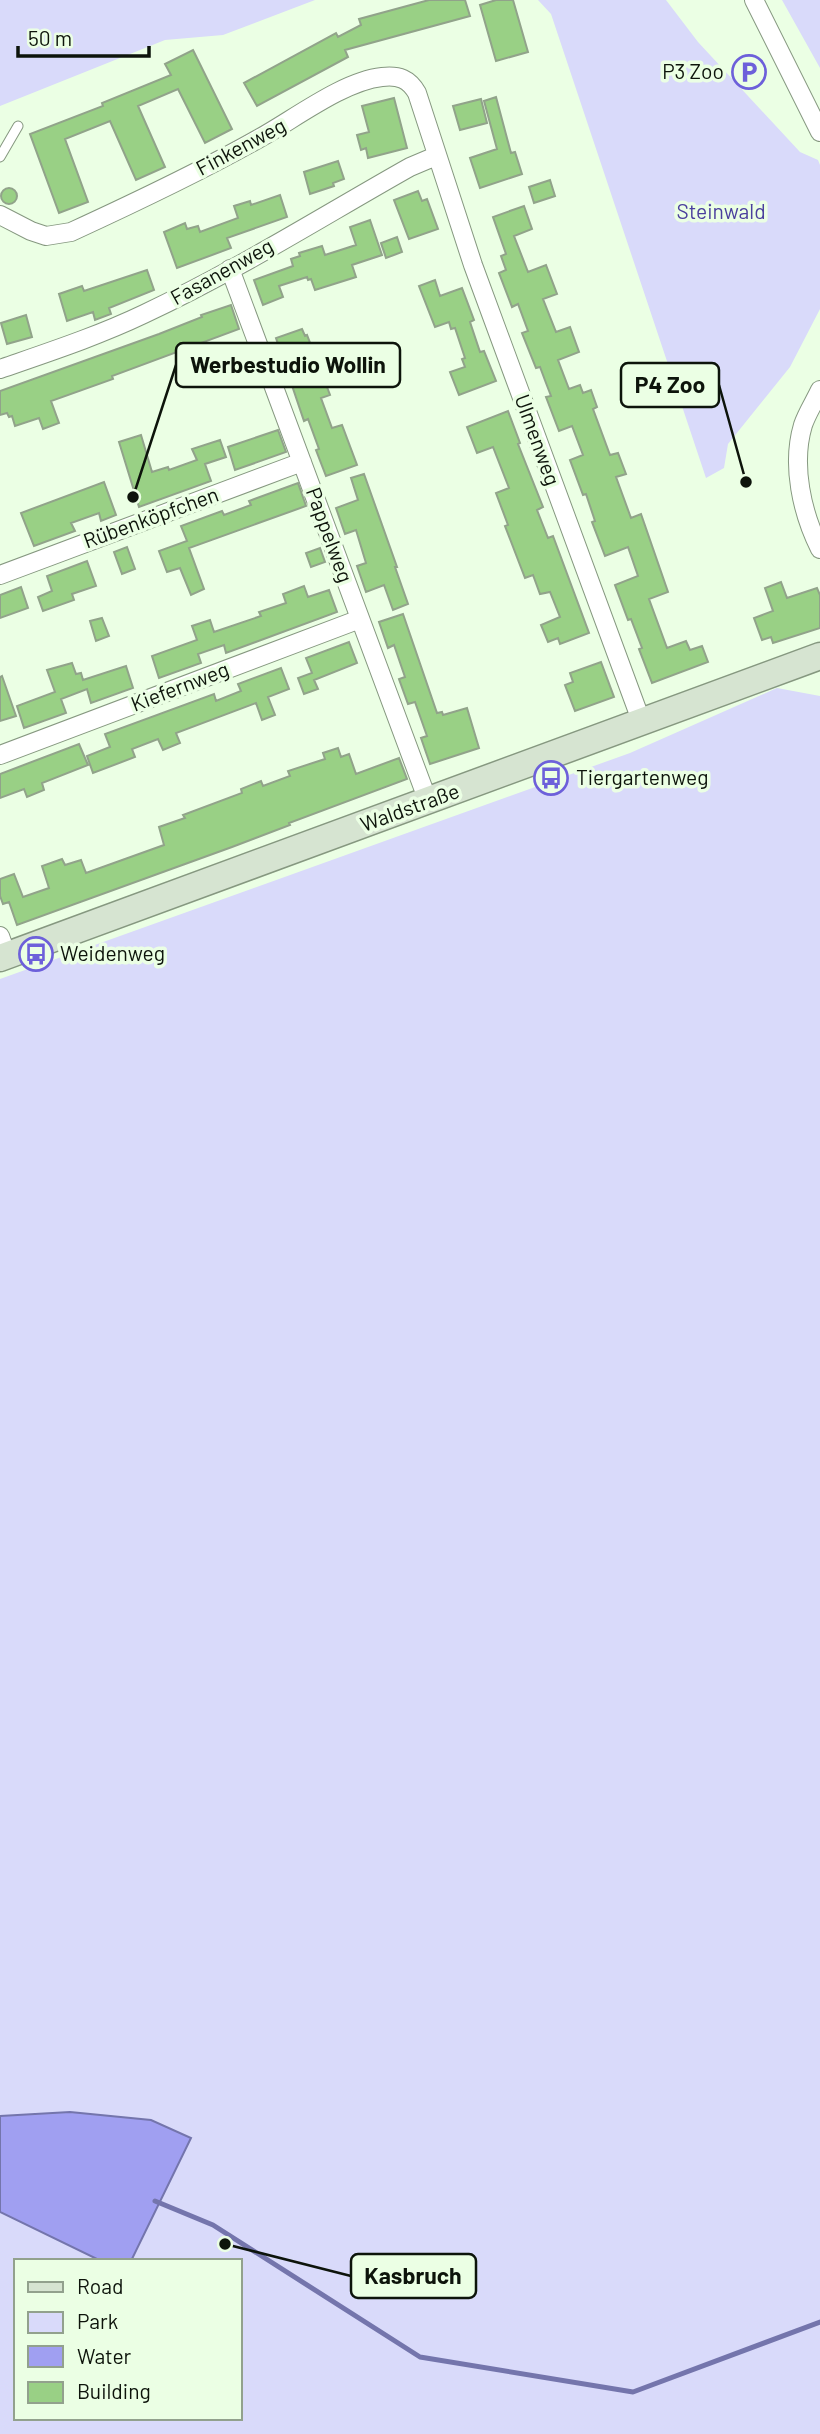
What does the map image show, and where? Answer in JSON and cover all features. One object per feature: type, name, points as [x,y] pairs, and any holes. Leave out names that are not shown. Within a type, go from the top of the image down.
[{"type":"street","points":[[754,0],[820,132]]},
{"type":"street","name":"Finkenweg","points":[[0,215],[46,236],[71,232],[256,141],[346,88],[381,77],[399,77],[411,83],[417,93],[436,156]]},
{"type":"street","name":"Fasanenweg","points":[[0,369],[89,338],[145,314],[410,167],[436,156]]},
{"type":"street","name":"Ulmenweg","points":[[436,156],[477,278],[642,723]]},
{"type":"street","name":"Pappelweg","points":[[230,269],[428,801]]},
{"type":"street","points":[[820,390],[803,425],[798,457],[801,492],[810,530],[820,549]]},
{"type":"street","name":"Rübenköpfchen","points":[[0,575],[302,462]]},
{"type":"street","name":"Kiefernweg","points":[[0,755],[360,619]]},
{"type":"street","name":"Waldstraße","points":[[2,950],[428,801],[820,656]]},
{"type":"lane","points":[[0,156],[18,126]]},
{"type":"green space","points":[[0,0],[315,0],[223,35],[165,40],[0,106]]},
{"type":"green space","name":"Steinwald","points":[[538,0],[666,0],[698,42],[800,152],[818,160],[820,165],[820,309],[790,367],[728,444],[724,468],[706,478],[551,14]]},
{"type":"green space","points":[[782,0],[820,0],[820,68]]},
{"type":"green space","points":[[777,688],[820,696],[820,2434],[0,2434],[0,979],[630,753]]},
{"type":"water","points":[[70,2112],[151,2120],[191,2138],[132,2259],[97,2259],[0,2212],[0,2116]]},
{"type":"building","points":[[429,0],[465,0],[470,16],[345,50],[348,57],[257,106],[244,83],[336,33],[338,37],[361,25],[359,19]]},
{"type":"building","points":[[496,0],[513,0],[528,52],[496,61],[480,5]]},
{"type":"building","points":[[193,50],[232,129],[205,143],[178,89],[138,106],[165,167],[136,180],[110,121],[65,139],[88,202],[59,213],[30,134],[103,106],[102,103],[171,75],[165,64]]},
{"type":"building","points":[[496,97],[511,153],[515,152],[522,174],[480,188],[470,158],[497,149],[484,101]]},
{"type":"building","points":[[394,98],[407,148],[368,158],[366,148],[361,150],[357,135],[369,132],[362,106]]},
{"type":"building","points":[[481,99],[487,123],[460,130],[453,106]]},
{"type":"building","points":[[338,161],[344,179],[333,183],[334,186],[310,194],[304,172]]},
{"type":"building","points":[[550,180],[555,196],[534,203],[529,187]]},
{"type":"building","points":[[9,188],[17,196],[9,204],[1,196]]},
{"type":"building","points":[[418,191],[422,201],[427,199],[438,229],[409,239],[394,200]]},
{"type":"building","points":[[280,195],[287,217],[227,238],[231,248],[177,268],[164,232],[185,223],[187,229],[198,226],[200,232],[238,218],[234,206],[250,201],[251,205]]},
{"type":"building","points":[[524,206],[532,229],[514,236],[528,272],[546,265],[557,294],[543,299],[556,332],[570,327],[579,352],[558,360],[569,389],[580,385],[583,393],[591,390],[597,407],[593,409],[610,455],[618,453],[626,474],[616,477],[631,518],[641,514],[668,592],[649,599],[667,648],[686,641],[690,650],[702,646],[708,662],[652,683],[639,649],[642,648],[615,585],[638,576],[628,547],[605,556],[592,522],[595,521],[586,494],[583,495],[570,460],[583,455],[572,426],[559,431],[546,397],[551,396],[540,367],[536,368],[522,333],[528,331],[518,304],[512,307],[499,273],[506,270],[501,256],[506,254],[493,217]]},
{"type":"building","points":[[370,220],[382,255],[352,265],[356,277],[315,290],[311,279],[308,280],[307,277],[279,286],[283,297],[263,305],[254,280],[293,266],[291,259],[300,256],[299,253],[322,246],[325,255],[356,245],[350,227]]},
{"type":"building","points":[[397,237],[402,252],[386,258],[381,243]]},
{"type":"building","points":[[147,270],[154,290],[109,308],[111,314],[95,320],[93,312],[67,321],[59,294],[82,286],[84,291]]},
{"type":"building","points":[[435,280],[440,296],[462,288],[474,320],[470,322],[480,352],[484,351],[496,381],[459,395],[450,372],[465,367],[462,359],[465,358],[455,328],[451,329],[449,322],[435,327],[419,286]]},
{"type":"building","points":[[231,305],[239,329],[51,401],[59,423],[43,429],[39,418],[15,426],[12,416],[9,417],[7,413],[0,415],[0,391]]},
{"type":"building","points":[[26,315],[32,337],[7,344],[1,323]]},
{"type":"building","points":[[302,329],[305,336],[307,335],[330,395],[321,398],[332,428],[342,425],[357,465],[326,476],[316,450],[319,449],[308,419],[304,421],[276,338]]},
{"type":"building","points":[[508,411],[543,507],[537,510],[548,538],[553,536],[589,633],[560,644],[558,638],[548,642],[541,625],[560,617],[550,592],[540,594],[533,575],[525,578],[505,526],[508,525],[496,493],[509,488],[493,447],[477,453],[467,427]]},
{"type":"building","points":[[278,430],[286,452],[235,470],[228,447]]},
{"type":"building","points":[[141,435],[152,472],[168,467],[169,470],[197,460],[192,449],[220,440],[226,457],[205,464],[211,481],[139,507],[119,442]]},
{"type":"building","points":[[364,474],[408,604],[393,610],[384,585],[366,592],[357,566],[366,563],[356,530],[345,534],[336,508],[358,500],[351,478]]},
{"type":"building","points":[[104,482],[116,515],[101,521],[99,513],[71,523],[75,531],[34,546],[21,513]]},
{"type":"building","points":[[298,483],[306,506],[189,548],[204,589],[191,595],[180,568],[167,572],[159,551],[187,541],[181,526],[222,511],[224,515],[251,505],[249,501]]},
{"type":"building","points":[[127,547],[135,569],[122,574],[114,552]]},
{"type":"building","points":[[320,548],[325,562],[311,567],[306,553]]},
{"type":"building","points":[[87,561],[96,586],[72,594],[74,600],[43,611],[38,597],[52,591],[47,576]]},
{"type":"building","points":[[781,582],[787,598],[817,588],[820,595],[820,628],[773,643],[771,637],[762,640],[754,618],[773,611],[765,588]]},
{"type":"building","points":[[304,586],[308,597],[329,590],[337,612],[226,653],[224,645],[198,654],[201,663],[159,678],[152,656],[197,640],[192,626],[210,620],[214,632],[261,616],[259,612],[286,603],[283,594]]},
{"type":"building","points":[[21,587],[28,608],[0,618],[0,595]]},
{"type":"building","points":[[403,614],[437,713],[442,712],[443,715],[467,708],[479,748],[430,764],[421,738],[427,736],[415,702],[408,704],[399,679],[405,677],[394,645],[388,648],[379,622]]},
{"type":"building","points":[[102,618],[109,636],[96,641],[90,621]]},
{"type":"building","points":[[349,642],[357,663],[314,680],[318,689],[304,694],[298,678],[312,673],[306,658]]},
{"type":"building","points":[[601,662],[614,697],[575,711],[565,685],[573,682],[570,673]]},
{"type":"building","points":[[72,663],[76,674],[81,673],[83,680],[126,666],[133,688],[91,703],[87,689],[61,699],[66,713],[24,728],[17,706],[55,692],[47,670]]},
{"type":"building","points":[[281,668],[289,689],[268,697],[275,715],[262,720],[256,703],[176,733],[180,743],[163,750],[158,739],[132,749],[135,757],[93,773],[87,756],[110,747],[105,734],[214,694],[216,701],[241,691],[238,684]]},
{"type":"building","points":[[2,676],[16,716],[0,721],[0,677]]},
{"type":"building","points":[[79,744],[88,765],[42,783],[44,790],[27,797],[24,789],[0,798],[0,774]]},
{"type":"building","points":[[338,748],[341,757],[349,754],[356,774],[399,758],[407,779],[232,847],[17,925],[9,902],[3,904],[0,879],[14,874],[23,897],[49,888],[42,866],[62,859],[65,865],[81,860],[86,873],[164,845],[159,827],[242,793],[241,789],[261,781],[263,786],[290,776],[288,771],[325,759],[323,753]]},
{"type":"waterway","points":[[155,2201],[213,2225],[420,2357],[633,2392],[820,2322]]},
{"type":"place","name":"P3 Zoo","points":[[749,72]]},
{"type":"place","name":"P4 Zoo","points":[[746,482]]},
{"type":"place","name":"Werbestudio Wollin","points":[[133,497]]},
{"type":"place","name":"Tiergartenweg","points":[[551,778]]},
{"type":"place","name":"Weidenweg","points":[[36,954]]},
{"type":"place","name":"Kasbruch","points":[[225,2244]]}]
